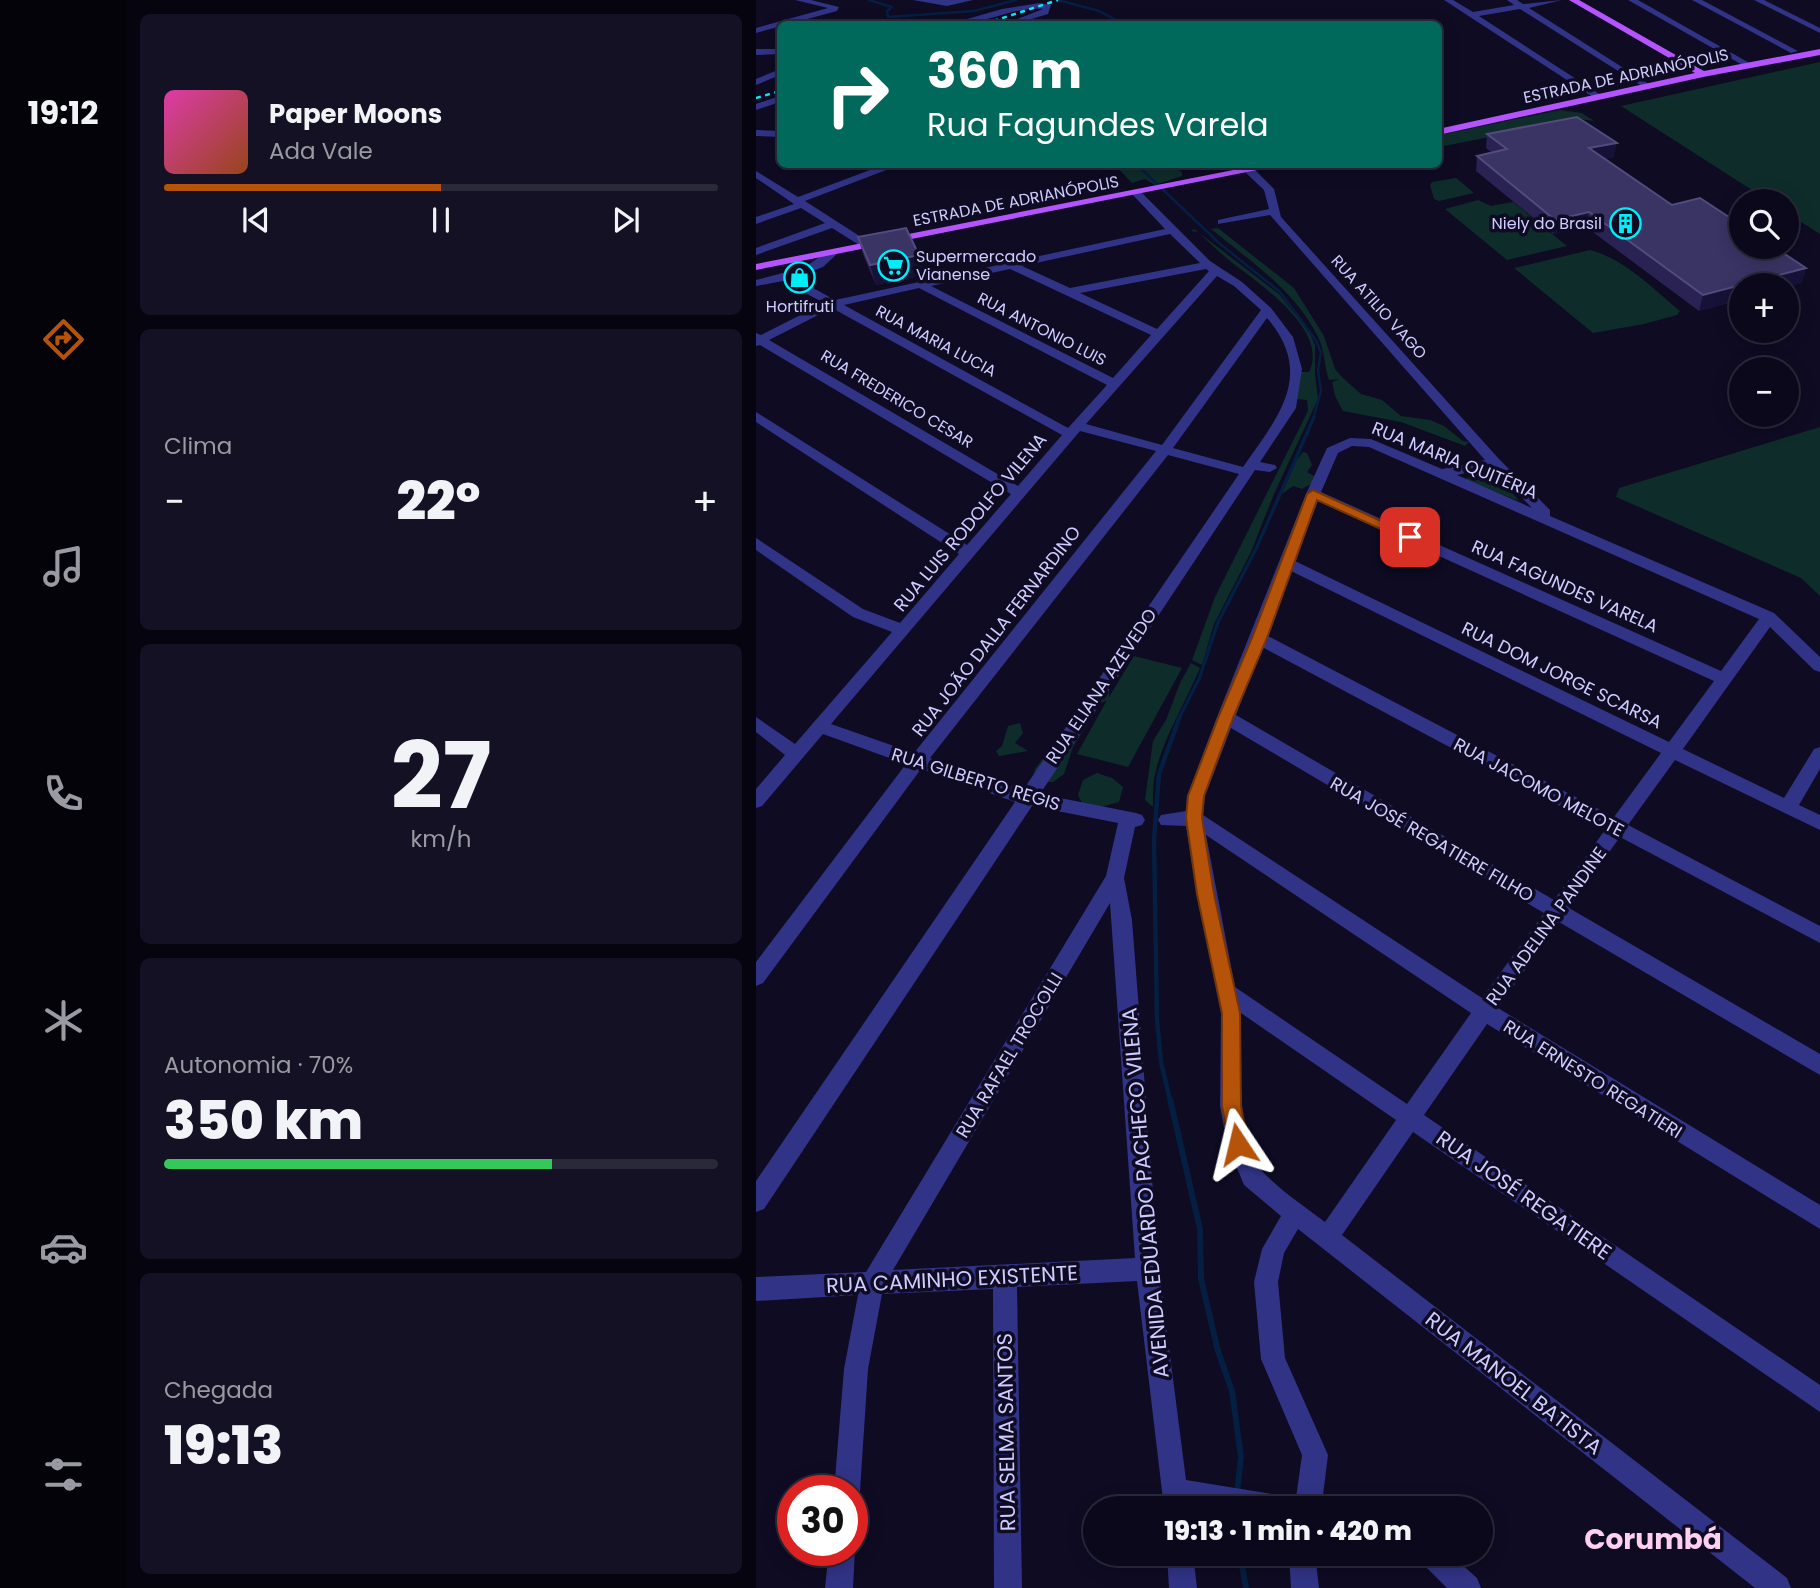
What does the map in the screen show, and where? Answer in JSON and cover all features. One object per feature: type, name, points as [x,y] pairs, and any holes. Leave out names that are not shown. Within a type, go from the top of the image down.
[{"type":"main road","points":[[1573,0],[1703,74]]},
{"type":"main road","name":"ESTRADA DE ADRIANÓPOLIS","points":[[1442,131],[1791,55],[1820,52]]},
{"type":"main road","name":"ESTRADA DE ADRIANÓPOLIS","points":[[756,267],[1264,168]]},
{"type":"street","points":[[787,21],[835,7],[799,0]]},
{"type":"street","points":[[917,0],[947,4],[969,0]]},
{"type":"street","points":[[1448,0],[1599,97]]},
{"type":"street","points":[[1511,0],[1647,86]]},
{"type":"street","points":[[1472,15],[1558,0]]},
{"type":"street","points":[[1632,0],[1749,65]]},
{"type":"street","points":[[1696,0],[1791,55]]},
{"type":"street","points":[[1758,0],[1820,31]]},
{"type":"street","points":[[966,21],[1023,7],[1044,5],[1048,8],[1045,12],[1017,21]]},
{"type":"street","points":[[759,28],[777,23]]},
{"type":"street","points":[[756,52],[777,52]]},
{"type":"street","points":[[756,82],[777,73]]},
{"type":"street","points":[[756,107],[777,100]]},
{"type":"street","points":[[756,133],[777,134]]},
{"type":"street","points":[[756,221],[887,168]]},
{"type":"street","name":"RUA ATILIO VAGO","points":[[1250,171],[1269,189],[1276,218],[1494,462],[1552,520]]},
{"type":"street","points":[[756,174],[868,246]]},
{"type":"street","points":[[756,192],[774,186]]},
{"type":"street","name":"RUA ELIANA AZEVEDO","points":[[756,1200],[1290,408],[1296,389],[1297,362],[1293,344],[1282,327],[1238,283],[1212,268],[1141,193]]},
{"type":"street","points":[[1222,222],[1274,211]]},
{"type":"street","points":[[756,252],[832,224]]},
{"type":"street","points":[[758,339],[831,304],[1174,230]]},
{"type":"street","points":[[756,283],[785,277],[821,264],[832,253]]},
{"type":"street","points":[[1011,265],[1158,334]]},
{"type":"street","points":[[1068,292],[1212,268]]},
{"type":"street","name":"RUA LUIS RODOLFO VILENA","points":[[756,801],[1212,268]]},
{"type":"street","name":"RUA MARIA LUCIA","points":[[785,277],[831,304],[1074,430],[1166,448],[1249,469],[1270,468]]},
{"type":"street","name":"RUA ANTONIO LUIS","points":[[919,284],[1114,384]]},
{"type":"street","name":"RUA JOÃO DALLA FERNARDINO","points":[[756,977],[916,762],[1166,448],[1267,310]]},
{"type":"street","name":"RUA FREDERICO CESAR","points":[[758,339],[1020,493]]},
{"type":"street","points":[[756,416],[968,553]]},
{"type":"street","name":"RUA MARIA QUITÉRIA","points":[[1252,1177],[1238,1144],[1231,1106],[1231,1013],[1206,894],[1194,818],[1196,796],[1332,451],[1350,442],[1371,443],[1552,520],[1769,617],[1820,666]]},
{"type":"street","points":[[1440,474],[1474,469],[1494,462]]},
{"type":"street","name":"RUA FAGUNDES VARELA","points":[[1313,494],[1724,679]]},
{"type":"street","points":[[756,543],[858,613],[903,630]]},
{"type":"street","name":"RUA DOM JORGE SCARSA","points":[[1287,563],[1820,823]]},
{"type":"street","name":"RUA ADELINA PANDINE","points":[[1327,1238],[1484,1011],[1769,617]]},
{"type":"street","name":"RUA JACOMO MELOTE","points":[[1259,638],[1820,935]]},
{"type":"street","name":"RUA JOSÉ REGATIERE FILHO","points":[[1225,718],[1820,1065]]},
{"type":"street","points":[[756,723],[796,754]]},
{"type":"street","name":"RUA GILBERTO REGIS","points":[[820,727],[1025,798],[1132,820]]},
{"type":"street","points":[[1788,807],[1820,754]]},
{"type":"street","points":[[1167,820],[1194,818]]},
{"type":"street","name":"RUA ERNESTO REGATIERI","points":[[1194,818],[1484,1011],[1820,1219]]},
{"type":"street","name":"RUA RAFAEL TROCOLLI","points":[[848,1475],[856,1369],[873,1283],[1115,878],[1132,820]]},
{"type":"street","name":"AVENIDA EDUARDO PACHECO VILENA","points":[[1115,878],[1122,920],[1147,1269],[1176,1496]]},
{"type":"street","name":"RUA JOSÉ REGATIERE","points":[[1227,992],[1820,1399]]},
{"type":"street","name":"RUA MANOEL BATISTA","points":[[1252,1177],[1777,1588]]},
{"type":"street","points":[[1295,1213],[1277,1239],[1266,1282],[1273,1359],[1315,1455],[1310,1496]]},
{"type":"street","name":"RUA CAMINHO EXISTENTE","points":[[756,1289],[1147,1269]]},
{"type":"street","name":"RUA SELMA SANTOS","points":[[1004,1276],[1008,1588]]},
{"type":"street","points":[[839,1588],[841,1566]]},
{"type":"street","points":[[1181,1566],[1183,1588]]},
{"type":"street","points":[[1303,1566],[1305,1588]]},
{"type":"street","points":[[1444,1566],[1467,1588]]},
{"type":"green space","points":[[1820,62],[1820,234],[1799,221],[1799,189],[1750,189],[1621,106]]},
{"type":"green space","points":[[1560,110],[1582,113],[1594,121],[1580,119],[1442,146],[1442,134]]},
{"type":"green space","points":[[1118,168],[1175,168],[1182,172],[1182,176],[1155,185],[1145,179],[1132,183]]},
{"type":"green space","points":[[1456,178],[1474,193],[1439,201],[1434,199],[1430,185],[1432,182]]},
{"type":"green space","points":[[1478,200],[1491,206],[1513,202],[1567,246],[1507,260],[1445,209]]},
{"type":"green space","points":[[1218,228],[1294,288],[1324,336],[1335,369],[1361,394],[1382,400],[1401,416],[1430,420],[1444,426],[1463,441],[1469,442],[1465,446],[1401,422],[1343,411],[1335,396],[1332,382],[1339,379],[1329,380],[1320,342],[1308,320],[1285,291],[1211,229]]},
{"type":"green space","points":[[1198,232],[1279,294],[1310,333],[1315,345],[1318,399],[1274,494],[1251,552],[1214,624],[1202,665],[1192,660],[1215,597],[1308,411],[1307,400],[1295,399],[1300,372],[1309,372],[1313,356],[1301,324],[1288,309]]},
{"type":"green space","points":[[1590,250],[1627,267],[1680,311],[1677,315],[1644,324],[1593,333],[1514,268]]},
{"type":"green space","points":[[1820,427],[1820,596],[1801,578],[1616,497],[1619,488]]},
{"type":"green space","points":[[1303,452],[1307,453],[1312,465],[1307,472],[1314,476],[1313,483],[1302,489],[1293,486],[1282,494],[1293,465]]},
{"type":"green space","points":[[1490,466],[1519,501],[1464,480]]},
{"type":"green space","points":[[1134,656],[1182,668],[1128,767],[1077,754],[1107,700],[1100,704],[1073,747],[1064,774],[1053,782],[1033,779],[1035,769],[1082,703],[1093,694],[1109,689],[1109,697]]},
{"type":"green space","points":[[1191,663],[1200,668],[1157,765],[1153,807],[1145,800],[1153,741],[1166,720]]},
{"type":"green space","points":[[1020,723],[1023,733],[1015,743],[1028,751],[999,756],[996,751],[1002,746],[1008,726]]},
{"type":"green space","points":[[1097,773],[1112,778],[1123,787],[1119,802],[1101,807],[1082,803],[1078,795],[1083,780]]},
{"type":"building","name":"Niely do Brasil","points":[[1577,117],[1617,143],[1589,148],[1672,205],[1700,198],[1729,217],[1729,259],[1792,259],[1806,268],[1787,273],[1729,273],[1729,288],[1703,295],[1589,212],[1555,220],[1477,156],[1507,149],[1487,134]]},
{"type":"building","points":[[906,228],[919,255],[870,265],[858,237]]},
{"type":"waterway","points":[[869,0],[892,7],[887,11],[888,17],[974,11],[1016,0]]},
{"type":"waterway","points":[[1058,0],[1099,11],[1118,21]]},
{"type":"waterway","points":[[1140,168],[1219,243],[1280,292],[1315,339],[1321,352],[1318,370],[1321,391],[1313,419]]},
{"type":"waterway","points":[[1180,716],[1199,679],[1218,622],[1256,549],[1314,417]]},
{"type":"waterway","points":[[1170,1100],[1161,1062],[1157,1019],[1154,840],[1159,774],[1180,716]]},
{"type":"waterway","points":[[1170,1099],[1200,1229],[1201,1279],[1218,1351],[1232,1391],[1241,1457],[1237,1494]]},
{"type":"waterway","points":[[1242,1566],[1246,1588]]},
{"type":"railway","points":[[993,21],[1058,0]]},
{"type":"railway","points":[[756,98],[777,92]]},
{"type":"place","name":"Niely do Brasil","points":[[1625,223]]},
{"type":"place","name":"Supermercado Vianense","points":[[893,265]]},
{"type":"place","name":"Hortifruti","points":[[800,277]]},
{"type":"district","name":"Corumbá","points":[[1653,1539]]},
{"type":"route","points":[[1238,1144],[1231,1106],[1231,1013],[1206,894],[1194,818],[1196,796],[1313,494],[1410,537]]}]
